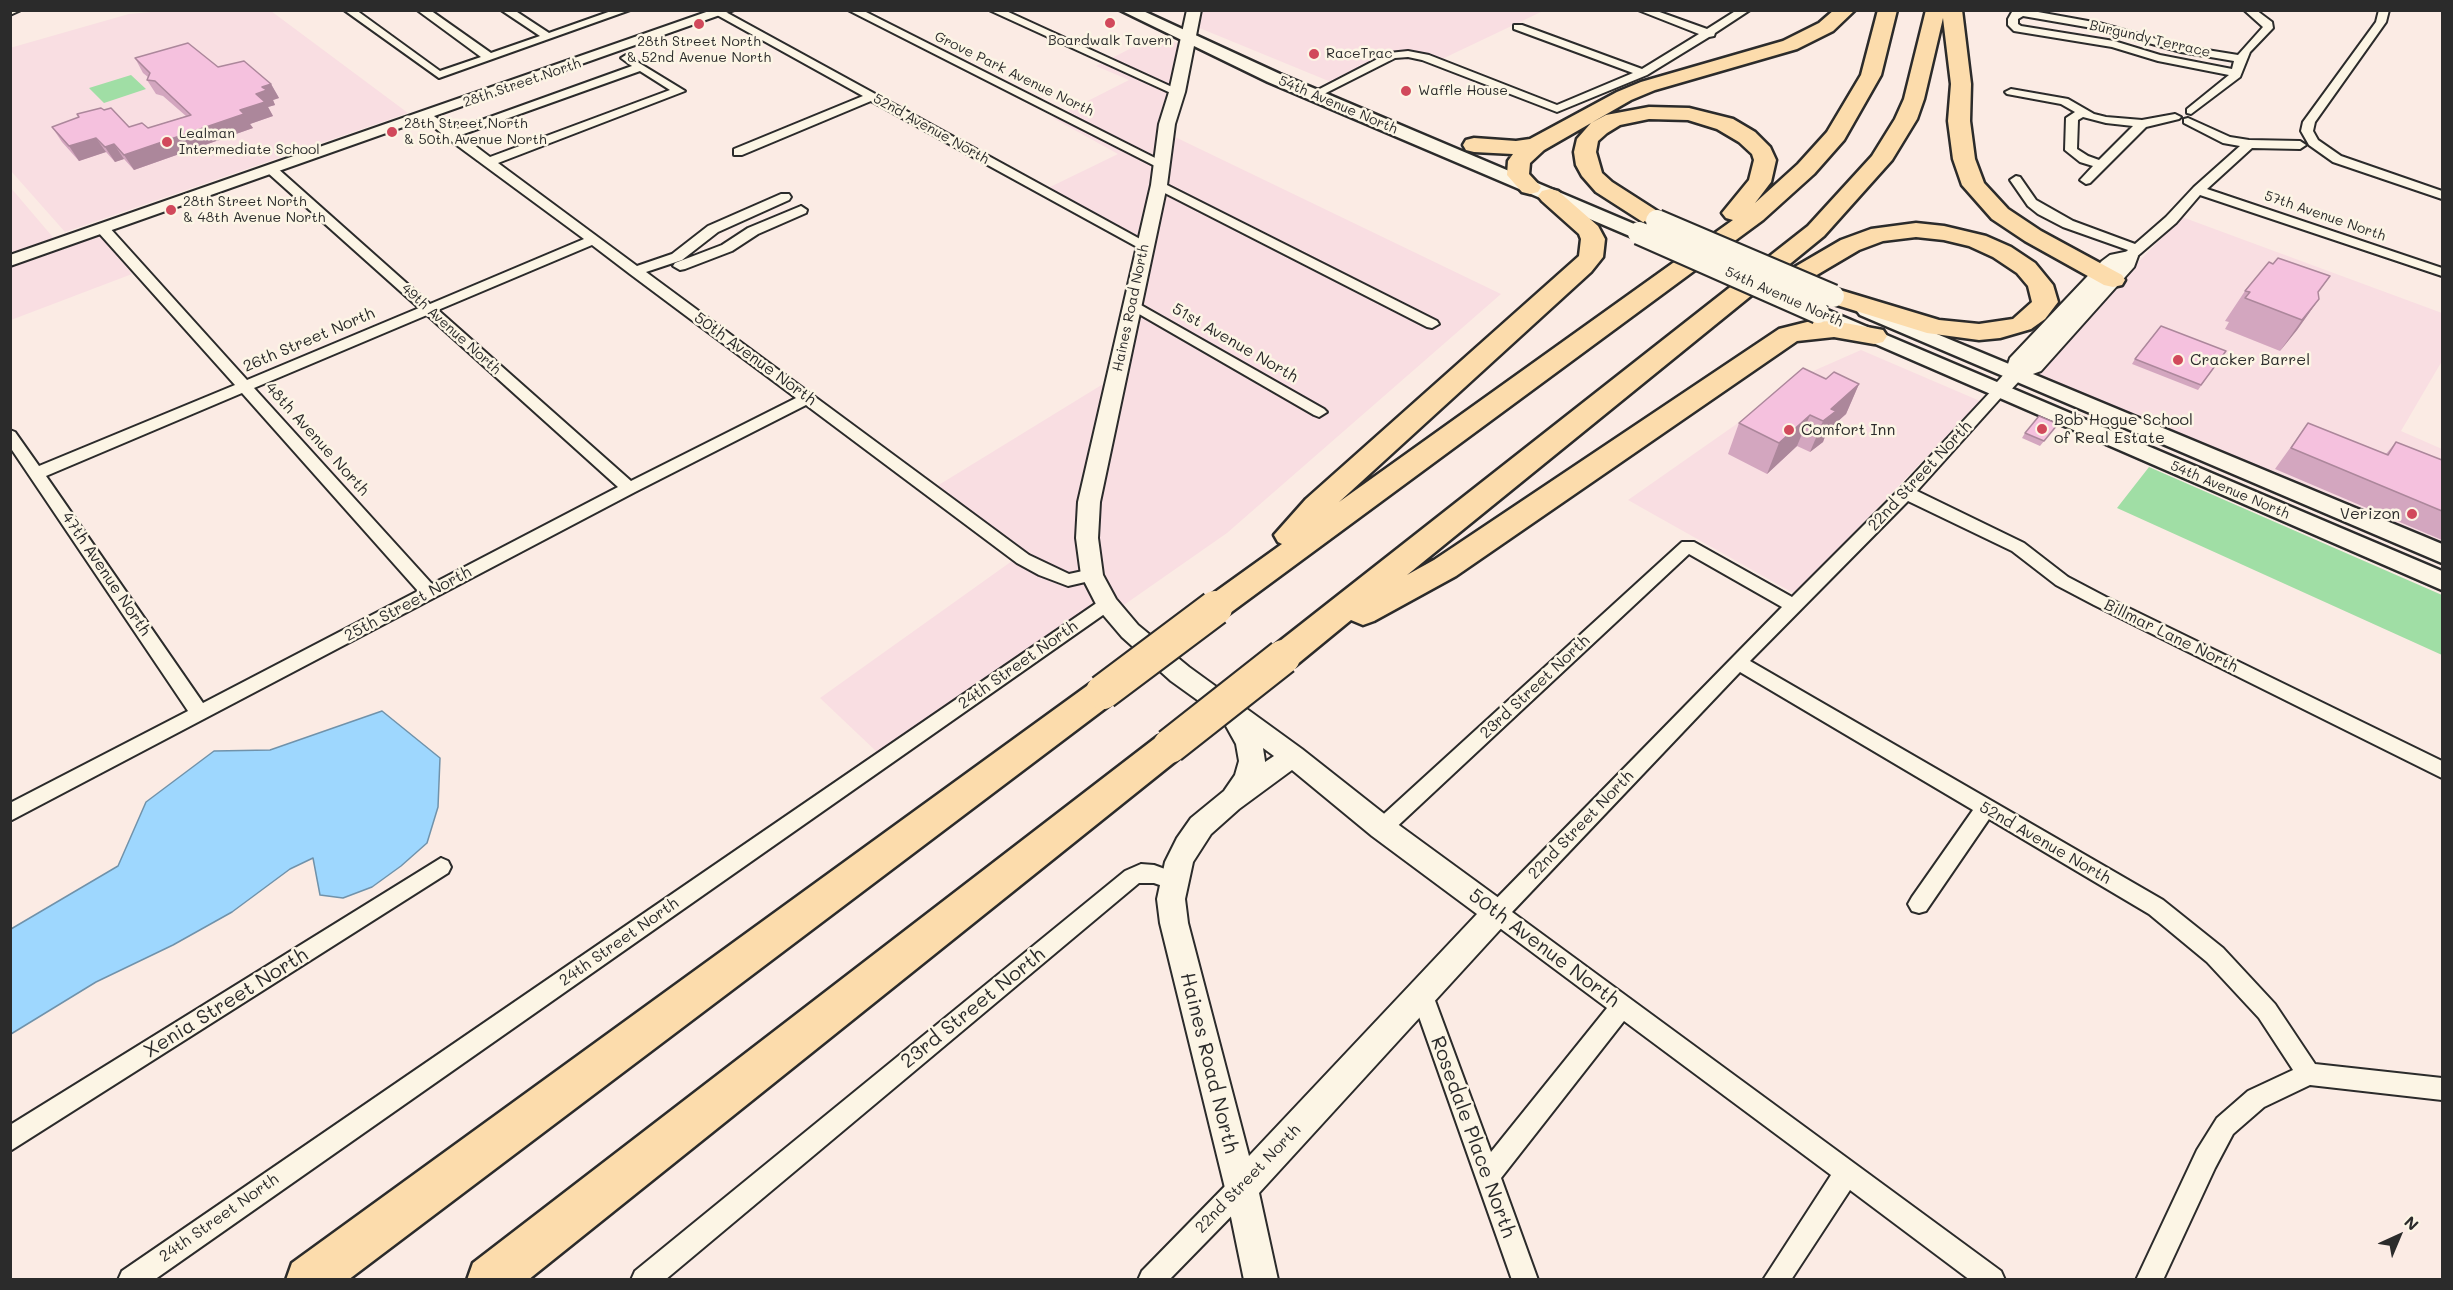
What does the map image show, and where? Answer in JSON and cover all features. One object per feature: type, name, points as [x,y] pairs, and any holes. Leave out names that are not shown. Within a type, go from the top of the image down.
[{"type":"highway","points":[[1215,608],[1317,506],[1574,275],[1591,257],[1593,239],[1590,231],[1518,175],[1518,164],[1536,145],[1624,96],[1648,86],[1790,45],[1826,27],[1846,10]]},
{"type":"highway","points":[[309,1280],[1215,608],[1755,215],[1806,169],[1836,135],[1871,75],[1888,10]]},
{"type":"highway","points":[[490,1280],[1283,657],[1787,256],[1823,224],[1867,178],[1906,119],[1914,99],[1936,10]]},
{"type":"highway","points":[[1952,10],[1961,84],[1959,121],[1961,140],[1964,159],[1973,185],[2000,214],[2033,236],[2070,255],[2117,265]]},
{"type":"highway","points":[[1648,227],[1593,177],[1587,165],[1585,152],[1588,140],[1599,128],[1629,115],[1669,112],[1689,114],[1708,118],[1739,131],[1762,152],[1765,160],[1760,182],[1703,248],[1654,289]]},
{"type":"highway","points":[[1474,146],[1516,148],[1536,145]]},
{"type":"highway","points":[[1625,383],[1810,267],[1850,245],[1895,230],[1944,232],[1977,241],[2002,252],[2026,268],[2040,285],[2045,302],[2036,314],[2022,324],[2000,330],[1979,332],[1936,327],[1825,304]]},
{"type":"highway","points":[[1283,657],[1445,568],[1788,335],[1807,330],[1834,329],[1874,336]]},
{"type":"main road","name":"54th Avenue North","points":[[1127,10],[1332,86],[1518,164],[1648,227],[2008,382],[2442,554]]},
{"type":"main road","name":"54th Avenue North","points":[[1151,10],[1189,33],[1314,95],[1540,191],[1648,227]]},
{"type":"main road","name":"54th Avenue North","points":[[1825,304],[1874,336],[2008,382],[2442,581]]},
{"type":"street","points":[[10,12],[16,10]]},
{"type":"street","points":[[349,10],[439,75],[625,10]]},
{"type":"street","points":[[422,10],[489,57]]},
{"type":"street","points":[[506,10],[547,36]]},
{"type":"street","name":"Grove Park Avenue North","points":[[853,10],[1161,164]]},
{"type":"street","points":[[994,10],[1177,92]]},
{"type":"street","name":"Haines Road North","points":[[1107,603],[1092,575],[1087,538],[1089,502],[1143,245],[1159,185],[1167,124],[1177,92],[1194,10]]},
{"type":"street","points":[[1643,10],[1710,34]]},
{"type":"street","points":[[1314,95],[1394,55],[1408,54],[1425,57],[1557,109],[1643,73],[1710,34],[1745,10]]},
{"type":"street","points":[[2193,116],[2231,80],[2246,50],[2268,28],[2268,24],[2249,10]]},
{"type":"street","points":[[2306,144],[2309,122],[2381,21],[2384,10]]},
{"type":"street","name":"52nd Avenue North","points":[[720,12],[1143,245]]},
{"type":"street","name":"28th Street North","points":[[10,261],[720,12]]},
{"type":"street","name":"Burgundy Terrace","points":[[2236,73],[2158,58],[2114,44],[2019,29],[2013,25],[2013,19],[2016,14],[2023,13],[2099,26],[2181,49],[2241,59]]},
{"type":"street","points":[[1518,27],[1643,73]]},
{"type":"street","points":[[489,162],[679,91],[626,58]]},
{"type":"street","points":[[451,135],[641,67]]},
{"type":"street","points":[[2011,92],[2064,101],[2106,120],[2142,124],[2175,117],[2171,113],[2174,110],[2193,116],[2227,141],[2277,147],[2306,144],[2357,168],[2442,195]]},
{"type":"street","points":[[738,152],[871,97]]},
{"type":"street","points":[[2084,112],[2072,118],[2071,150],[2084,159],[2100,164]]},
{"type":"street","name":"50th Avenue North","points":[[427,116],[1023,559],[1068,580],[1092,575]]},
{"type":"street","points":[[2085,180],[2142,124]]},
{"type":"street","name":"22nd Street North","points":[[1150,1280],[1241,1188],[1497,913],[1738,662],[1906,493],[2008,382],[2034,367],[2117,265],[2171,220],[2245,143]]},
{"type":"street","name":"49th Avenue North","points":[[272,170],[629,488]]},
{"type":"street","points":[[2016,180],[2032,203],[2043,212],[2068,224],[2117,265]]},
{"type":"street","points":[[1159,185],[1432,324]]},
{"type":"street","name":"57th Avenue North","points":[[2198,190],[2442,272]]},
{"type":"street","points":[[635,271],[677,256],[713,229],[785,197]]},
{"type":"street","points":[[649,281],[700,256],[727,248],[753,231],[801,210]]},
{"type":"street","name":"48th Avenue North","points":[[104,229],[430,593]]},
{"type":"street","name":"26th Street North","points":[[38,473],[594,240]]},
{"type":"street","name":"51st Avenue North","points":[[1132,304],[1319,412]]},
{"type":"street","name":"25th Street North","points":[[10,813],[629,488],[808,398]]},
{"type":"street","name":"47th Avenue North","points":[[10,435],[200,714]]},
{"type":"street","name":"Billmar Lane North","points":[[1906,493],[2018,547],[2062,581],[2100,601],[2442,770]]},
{"type":"street","name":"23rd Street North","points":[[1382,828],[1688,546],[1795,606]]},
{"type":"street","name":"50th Avenue North","points":[[1107,603],[1130,631],[1180,674],[1293,756],[1382,828],[1992,1280]]},
{"type":"street","name":"24th Street North","points":[[131,1280],[1107,603]]},
{"type":"street","name":"52nd Avenue North","points":[[1738,662],[2156,907],[2215,955],[2267,1011],[2309,1074]]},
{"type":"street","points":[[1224,706],[1242,728],[1249,742],[1252,761],[1247,779],[1230,801]]},
{"type":"street","points":[[1174,881],[1186,846],[1201,826],[1230,801],[1293,756]]},
{"type":"street","points":[[1919,904],[1984,808]]},
{"type":"street","name":"Xenia Street North","points":[[10,1139],[441,867]]},
{"type":"street","name":"23rd Street North","points":[[644,1280],[1132,877],[1141,873],[1174,881]]},
{"type":"street","name":"Haines Road North","points":[[1174,881],[1172,899],[1174,923],[1241,1188],[1261,1280]]},
{"type":"street","name":"Rosedale Place North","points":[[1422,994],[1525,1280]]},
{"type":"street","points":[[1488,1176],[1622,1006]]},
{"type":"street","points":[[2149,1280],[2206,1159],[2225,1126],[2256,1099],[2309,1074],[2442,1089]]},
{"type":"street","points":[[1776,1280],[1848,1172]]},
{"type":"shaded area","name":"Lealman Intermediate School","points":[[174,10],[271,11],[408,113],[65,232],[11,171],[10,48],[129,14]]},
{"type":"shaded area","points":[[1200,10],[1543,11],[1440,60],[1412,51],[1390,53],[1331,82],[1197,27]]},
{"type":"shaded area","points":[[1153,37],[1170,37],[1167,39],[1181,45],[1173,86],[1110,59]]},
{"type":"shaded area","points":[[1102,63],[1171,94],[1156,157],[1066,112],[1129,80],[1096,66]]},
{"type":"shaded area","points":[[1057,116],[1155,166],[1153,184],[1150,185],[1152,186],[1139,237],[1048,188],[1118,154],[1053,118]]},
{"type":"shaded area","points":[[1173,136],[1501,294],[1227,533],[1121,607],[1100,572],[1095,537],[1097,501],[1137,313],[1319,419],[1330,412],[1140,302],[1164,192],[1433,330],[1442,324],[1166,183]]},
{"type":"shaded area","points":[[11,188],[57,242],[11,258]]},
{"type":"shaded area","points":[[2182,217],[2442,313],[2442,361],[2401,431],[2442,449],[2442,548],[2029,375]]},
{"type":"shaded area","points":[[99,235],[132,274],[11,320],[10,266]]},
{"type":"shaded area","points":[[1861,350],[1980,401],[1795,594],[1628,500],[1811,372]]},
{"type":"shaded area","points":[[1108,381],[1082,571],[1070,573],[1030,554],[937,486]]},
{"type":"shaded area","points":[[1012,561],[1062,586],[1086,582],[1095,603],[878,753],[820,698]]},
{"type":"green space","points":[[131,75],[146,89],[104,103],[89,88]]},
{"type":"green space","points":[[2149,467],[2442,595],[2442,655],[2117,508]]},
{"type":"water","points":[[382,711],[440,758],[438,807],[427,843],[401,866],[372,887],[343,898],[320,895],[313,858],[290,869],[232,912],[173,945],[96,982],[11,1034],[11,929],[118,866],[146,802],[214,751],[270,750]]},
{"type":"building","points":[[188,43],[218,67],[244,61],[271,84],[262,87],[267,90],[256,94],[265,102],[240,110],[244,114],[124,155],[114,144],[105,147],[96,138],[69,146],[52,127],[79,117],[77,114],[101,108],[104,110],[111,108],[129,127],[142,123],[148,128],[191,115],[155,81],[147,80],[150,73],[135,58]]},
{"type":"building","points":[[2278,258],[2330,276],[2318,292],[2319,299],[2302,320],[2245,298],[2250,292],[2245,291],[2269,262],[2273,264]]},
{"type":"building","name":"Cracker Barrel","points":[[2161,326],[2226,351],[2201,385],[2135,359]]},
{"type":"building","points":[[1803,368],[1826,379],[1834,372],[1859,384],[1831,409],[1836,411],[1823,421],[1810,415],[1779,443],[1739,423]]},
{"type":"building","points":[[2039,416],[2058,424],[2044,441],[2025,433]]},
{"type":"building","points":[[2308,423],[2388,455],[2396,442],[2442,460],[2442,511],[2291,448]]},
{"type":"place","name":"Boardwalk Tavern","points":[[1110,23]]},
{"type":"place","name":"28th Street North & 52nd Avenue North","points":[[699,24]]},
{"type":"place","name":"RaceTrac","points":[[1314,54]]},
{"type":"place","name":"Waffle House","points":[[1406,91]]},
{"type":"place","name":"28th Street North & 50th Avenue North","points":[[392,132]]},
{"type":"place","name":"Lealman Intermediate School","points":[[167,142]]},
{"type":"place","name":"28th Street North & 48th Avenue North","points":[[171,210]]},
{"type":"place","name":"Cracker Barrel","points":[[2178,360]]},
{"type":"place","name":"Bob Hogue School of Real Estate","points":[[2042,429]]},
{"type":"place","name":"Comfort Inn","points":[[1789,430]]},
{"type":"place","name":"Verizon","points":[[2412,514]]}]
